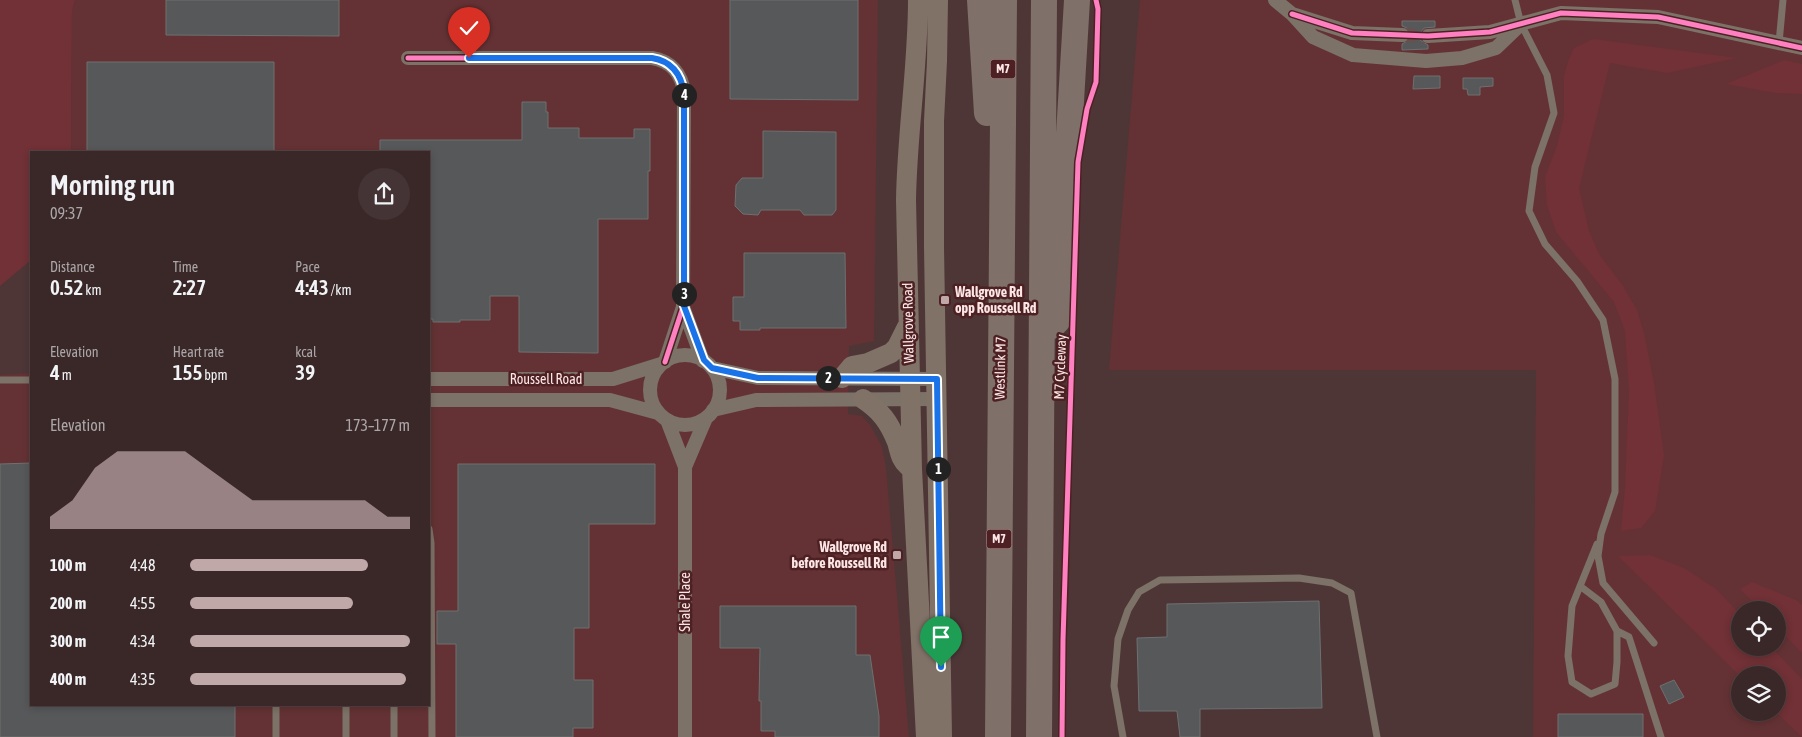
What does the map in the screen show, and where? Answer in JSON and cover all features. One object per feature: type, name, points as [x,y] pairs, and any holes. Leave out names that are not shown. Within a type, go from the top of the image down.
[{"type":"highway","points":[[980,0],[987,124],[1002,137]]},
{"type":"highway","name":"Westlink M7","points":[[998,737],[1004,0]]},
{"type":"highway","points":[[1039,737],[1044,0]]},
{"type":"highway","points":[[1041,336],[1058,320],[1077,0]]},
{"type":"main road","name":"Wallgrove Road","points":[[918,0],[915,85],[906,177],[909,400],[926,737]]},
{"type":"main road","name":"Wallgrove Road","points":[[938,0],[934,213],[942,737]]},
{"type":"main road","points":[[842,378],[852,366],[874,361],[892,353],[908,326]]},
{"type":"main road","points":[[863,399],[877,408],[884,417],[892,431],[901,460],[912,469]]},
{"type":"street","points":[[1275,0],[1292,14],[1313,37],[1353,55],[1426,61],[1462,58],[1496,48],[1521,24]]},
{"type":"street","points":[[1428,36],[1490,32],[1561,13],[1658,17],[1802,48]]},
{"type":"street","points":[[1292,14],[1352,33],[1402,35]]},
{"type":"street","points":[[408,58],[652,58],[659,59],[670,65],[679,74],[684,93],[684,306],[663,363]]},
{"type":"street","points":[[684,306],[708,364],[719,384],[718,402],[710,414]]},
{"type":"street","points":[[937,379],[758,378],[708,364],[694,356],[684,355],[674,357],[663,363],[655,371],[650,388],[650,397],[662,416],[676,424],[687,425],[697,422],[710,414],[756,400],[937,399]]},
{"type":"street","name":"Roussell Road","points":[[430,379],[613,379],[663,363]]},
{"type":"street","name":"Roussell Road","points":[[430,400],[610,400],[662,416]]},
{"type":"street","name":"Shale Place","points":[[685,467],[710,414]]},
{"type":"street","name":"Shale Place","points":[[662,416],[685,467],[685,737]]},
{"type":"lane","points":[[1514,0],[1521,24],[1547,75],[1554,113],[1535,167],[1529,211],[1545,244],[1577,281],[1603,320],[1615,379],[1615,492],[1601,534],[1580,586],[1572,606],[1571,616],[1568,656],[1572,682],[1591,694],[1615,684],[1617,662],[1616,631],[1601,602],[1580,586]]},
{"type":"lane","points":[[1779,43],[1783,0]]},
{"type":"lane","points":[[0,380],[30,380]]},
{"type":"lane","points":[[1601,534],[1598,556],[1604,583],[1654,644]]},
{"type":"lane","points":[[430,536],[432,737]]},
{"type":"lane","points":[[1124,737],[1114,686],[1118,640],[1128,610],[1139,592],[1160,580],[1299,578],[1332,583],[1351,593],[1377,737]]},
{"type":"lane","points":[[1616,631],[1629,637],[1660,737]]},
{"type":"lane","points":[[276,706],[276,737]]},
{"type":"lane","points":[[346,706],[346,737]]},
{"type":"lane","points":[[394,706],[394,737]]},
{"type":"shaded area","points":[[0,0],[75,0],[72,10],[71,151],[30,151],[30,261],[0,286]]},
{"type":"shaded area","points":[[75,0],[878,0],[874,341],[849,346],[848,414],[862,416],[870,425],[882,447],[886,468],[909,737],[0,737],[0,375],[30,373],[30,706],[430,706],[430,151],[71,151],[72,10]]},
{"type":"shaded area","points":[[1140,0],[1802,0],[1802,737],[1533,737],[1536,370],[1109,370]]},
{"type":"shaded area","points":[[1593,39],[1737,58],[1667,73],[1610,63],[1579,188],[1589,231],[1599,254],[1623,286],[1637,310],[1644,333],[1654,383],[1664,455],[1655,511],[1641,528],[1621,531],[1629,392],[1625,331],[1614,302],[1556,232],[1547,205],[1545,177],[1557,146],[1564,116],[1564,76],[1568,61],[1574,48]]},
{"type":"shaded area","points":[[1784,60],[1802,64],[1802,94],[1775,93],[1726,84]]},
{"type":"shaded area","points":[[1650,555],[1684,568],[1716,589],[1731,605],[1731,656],[1780,656],[1802,679],[1802,737],[1785,721],[1786,666],[1731,667],[1618,556]]},
{"type":"shaded area","points":[[1752,582],[1796,600],[1802,605],[1802,653],[1786,636],[1786,601],[1752,601],[1740,589]]},
{"type":"building","points":[[166,0],[339,0],[339,36],[166,35]]},
{"type":"building","points":[[730,0],[858,0],[858,100],[730,99]]},
{"type":"building","points":[[1402,21],[1435,21],[1435,27],[1424,28],[1420,33],[1420,40],[1428,45],[1428,49],[1402,50],[1402,44],[1409,40],[1411,35],[1407,28],[1402,26]]},
{"type":"building","points":[[87,62],[274,62],[274,151],[87,151]]},
{"type":"building","points":[[1414,76],[1440,76],[1440,88],[1413,89]]},
{"type":"building","points":[[1463,78],[1493,78],[1493,86],[1480,87],[1480,95],[1468,95],[1467,89],[1463,89]]},
{"type":"building","points":[[522,102],[546,102],[548,128],[579,128],[579,138],[634,138],[634,129],[650,129],[648,219],[598,219],[598,353],[519,352],[519,296],[490,296],[490,320],[433,322],[433,319],[430,319],[430,151],[380,151],[380,140],[522,140]]},
{"type":"building","points":[[763,131],[836,132],[836,210],[832,215],[804,215],[800,210],[761,210],[758,215],[743,214],[735,206],[736,185],[742,178],[763,178]]},
{"type":"building","points":[[744,253],[845,253],[846,328],[760,328],[760,330],[740,330],[740,321],[733,321],[733,297],[744,297]]},
{"type":"building","points":[[30,463],[30,706],[235,706],[235,737],[0,737],[0,464]]},
{"type":"building","points":[[458,464],[655,464],[655,524],[589,524],[589,628],[574,628],[574,680],[593,680],[593,728],[573,728],[573,737],[456,737],[456,644],[437,644],[437,611],[458,611]]},
{"type":"building","points":[[1319,601],[1322,708],[1200,709],[1200,737],[1180,737],[1177,711],[1139,711],[1137,638],[1167,637],[1167,604]]},
{"type":"building","points":[[720,606],[856,606],[856,655],[870,655],[879,716],[879,737],[775,737],[775,731],[761,731],[761,701],[759,701],[760,648],[720,648]]},
{"type":"building","points":[[1674,680],[1684,697],[1669,704],[1660,686]]},
{"type":"building","points":[[1558,714],[1643,714],[1643,737],[1558,737]]},
{"type":"tunnel","points":[[1402,35],[1428,36]]},
{"type":"cycle path","name":"M7 Cycleway","points":[[1062,737],[1063,640],[1078,162],[1087,109],[1096,82],[1098,9],[1096,0]]},
{"type":"cycle path","points":[[1292,14],[1352,33],[1428,36],[1490,32],[1561,13],[1658,17],[1802,48]]},
{"type":"cycle path","points":[[408,58],[652,58],[670,65],[678,74],[684,93],[683,307],[665,362]]},
{"type":"place","name":"Wallgrove Rd opp Roussell Rd","points":[[945,300]]},
{"type":"place","name":"Wallgrove Rd before Roussell Rd","points":[[897,555]]},
{"type":"route","points":[[469,58],[652,58],[665,62],[679,74],[684,93],[684,306],[704,360],[712,368],[758,378],[937,379],[941,667]]}]
